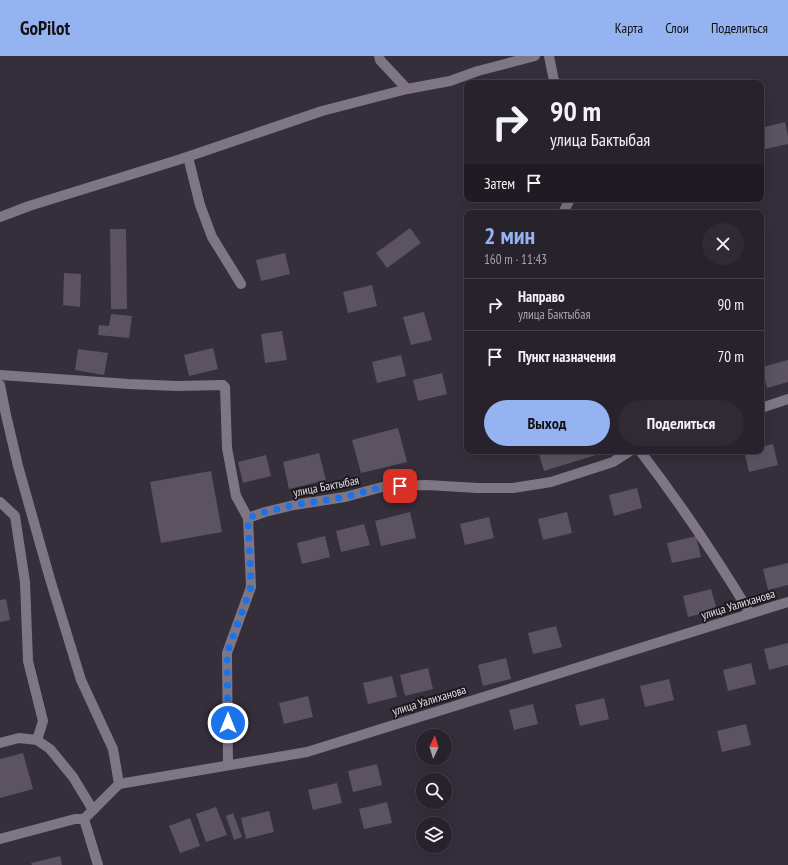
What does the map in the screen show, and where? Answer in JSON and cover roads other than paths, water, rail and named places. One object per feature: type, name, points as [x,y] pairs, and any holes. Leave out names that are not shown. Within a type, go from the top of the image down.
[{"type":"street","points":[[379,56],[380,60],[407,89]]},
{"type":"street","points":[[0,217],[29,206],[188,157],[322,111],[407,89],[450,81],[478,71],[536,56]]},
{"type":"street","points":[[549,56],[554,80]]},
{"type":"street","points":[[188,157],[200,205],[212,238],[241,284]]},
{"type":"street","points":[[0,375],[129,384],[225,386],[227,448],[236,496],[248,518],[251,587],[227,653],[228,765]]},
{"type":"street","points":[[0,385],[18,466],[50,579],[81,680],[113,749],[119,784],[93,810],[79,819],[0,839]]},
{"type":"street","points":[[764,407],[788,399]]},
{"type":"street","name":"улица Бактыбая","points":[[248,518],[294,505],[345,497],[386,486],[427,485],[477,488],[513,488],[551,482],[613,462],[625,454]]},
{"type":"street","points":[[642,454],[694,524],[732,582],[750,613]]},
{"type":"street","points":[[0,502],[15,516],[22,560],[25,582],[28,661],[43,721],[37,740]]},
{"type":"street","name":"улица Уалиханова","points":[[119,784],[307,752],[788,602]]},
{"type":"street","points":[[0,743],[19,738],[37,740],[50,748],[73,777],[93,810]]},
{"type":"street","points":[[79,819],[98,865]]}]
